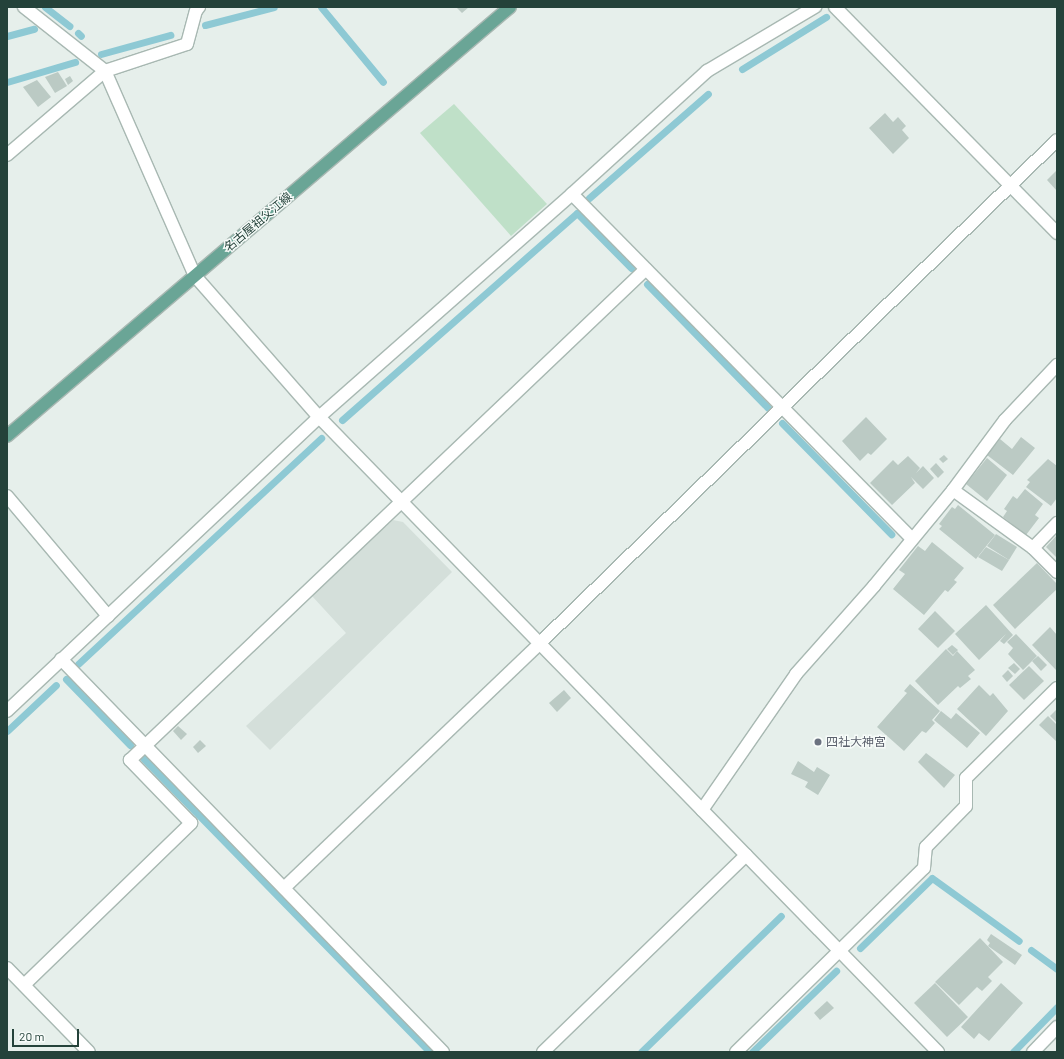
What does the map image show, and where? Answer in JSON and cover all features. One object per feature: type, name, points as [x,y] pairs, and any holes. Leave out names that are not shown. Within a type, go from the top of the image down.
[{"type":"main road","name":"名古屋祖父江線","points":[[7,436],[510,7]]},
{"type":"street","points":[[24,7],[105,71],[195,276],[319,417],[938,1052]]},
{"type":"street","points":[[7,155],[105,71],[187,44],[199,7]]},
{"type":"street","points":[[7,711],[319,417],[572,194],[707,71],[815,7]]},
{"type":"street","points":[[835,7],[1057,232]]},
{"type":"street","points":[[284,888],[540,643],[1057,140]]},
{"type":"street","points":[[572,194],[912,539]]},
{"type":"street","points":[[24,985],[190,823],[130,760],[646,269]]},
{"type":"street","points":[[702,810],[796,674],[953,490],[1005,420],[1057,365]]},
{"type":"street","points":[[953,490],[1033,548],[1057,572]]},
{"type":"street","points":[[7,496],[108,616]]},
{"type":"street","points":[[1033,548],[1057,523]]},
{"type":"street","points":[[61,659],[443,1052]]},
{"type":"street","points":[[736,1052],[840,952],[924,868],[926,847],[966,806],[966,778],[1057,688]]},
{"type":"street","points":[[543,1052],[746,855]]},
{"type":"street","points":[[7,968],[89,1052]]},
{"type":"street","points":[[1033,1052],[1057,1027]]},
{"type":"shaded area","points":[[393,520],[403,522],[452,572],[270,750],[246,726],[346,633],[312,596]]},
{"type":"green space","points":[[454,104],[547,204],[511,236],[420,133]]},
{"type":"building","points":[[456,7],[469,7],[462,13]]},
{"type":"building","points":[[58,72],[67,86],[55,93],[45,77]]},
{"type":"building","points":[[70,76],[73,81],[68,85],[65,79]]},
{"type":"building","points":[[37,80],[51,97],[38,107],[23,87]]},
{"type":"building","points":[[885,113],[893,122],[898,117],[906,126],[902,130],[909,138],[893,154],[869,128]]},
{"type":"building","points":[[1057,170],[1057,191],[1047,180]]},
{"type":"building","points":[[866,417],[887,439],[871,455],[868,453],[860,461],[842,441]]},
{"type":"building","points":[[1021,437],[1035,448],[1013,475],[987,455],[1000,439],[1012,449]]},
{"type":"building","points":[[944,455],[948,459],[943,463],[939,459]]},
{"type":"building","points":[[908,456],[920,468],[916,473],[923,466],[934,478],[923,489],[911,477],[915,483],[892,505],[870,483],[893,460],[898,465]]},
{"type":"building","points":[[987,458],[1007,475],[987,501],[966,484]]},
{"type":"building","points":[[1048,459],[1057,466],[1057,498],[1051,506],[1026,487],[1030,482],[1027,480]]},
{"type":"building","points":[[936,463],[944,472],[938,478],[930,469]]},
{"type":"building","points":[[1025,489],[1043,504],[1035,515],[1039,518],[1026,535],[1003,517],[1007,511],[1004,509],[1013,496],[1017,499]]},
{"type":"building","points":[[958,505],[995,535],[976,559],[939,529],[942,526],[939,524],[952,507],[955,509]]},
{"type":"building","points":[[996,534],[1017,547],[1009,560],[987,546]]},
{"type":"building","points":[[1057,535],[1057,558],[1046,547]]},
{"type":"building","points":[[932,542],[964,568],[954,580],[957,582],[948,592],[945,590],[924,615],[893,589],[905,574],[899,570],[918,546],[925,551]]},
{"type":"building","points":[[986,547],[1009,560],[1002,571],[978,557]]},
{"type":"building","points":[[1037,563],[1057,584],[1057,589],[1015,629],[993,605]]},
{"type":"building","points":[[986,605],[1013,635],[1004,644],[1000,641],[1006,634],[979,660],[955,634]]},
{"type":"building","points":[[935,611],[955,631],[938,648],[918,629]]},
{"type":"building","points":[[1050,627],[1057,635],[1056,670],[1032,645]]},
{"type":"building","points":[[1016,634],[1037,656],[1023,670],[1008,654],[1013,648],[1007,642]]},
{"type":"building","points":[[952,645],[958,650],[953,655],[947,649]]},
{"type":"building","points":[[946,649],[953,656],[957,651],[975,670],[968,676],[971,679],[960,688],[958,686],[938,705],[915,681]]},
{"type":"building","points":[[1038,656],[1047,665],[1041,671],[1032,661]]},
{"type":"building","points":[[1014,663],[1020,669],[1015,674],[1008,668]]},
{"type":"building","points":[[1029,666],[1044,681],[1024,700],[1009,685]]},
{"type":"building","points":[[1008,670],[1013,676],[1007,682],[1002,676]]},
{"type":"building","points":[[910,684],[940,711],[932,720],[935,723],[926,733],[922,731],[904,751],[877,727],[907,693],[904,691]]},
{"type":"building","points":[[979,685],[990,696],[993,693],[1008,711],[986,736],[957,709]]},
{"type":"building","points":[[564,690],[571,698],[557,712],[549,703]]},
{"type":"building","points":[[1057,709],[1057,723],[1050,716]]},
{"type":"building","points":[[941,711],[951,719],[956,713],[980,733],[967,748],[934,720]]},
{"type":"building","points":[[1048,716],[1057,725],[1057,742],[1039,725]]},
{"type":"building","points":[[178,726],[187,734],[181,740],[173,731]]},
{"type":"building","points":[[200,740],[206,746],[198,753],[193,747]]},
{"type":"building","points":[[926,753],[955,775],[944,788],[918,762]]},
{"type":"building","points":[[798,761],[814,772],[817,767],[830,775],[818,795],[805,787],[808,782],[791,774]]},
{"type":"building","points":[[991,934],[1022,955],[1015,965],[988,946],[990,943],[987,940]]},
{"type":"building","points":[[980,938],[1003,962],[988,977],[992,981],[982,991],[977,987],[959,1005],[935,982]]},
{"type":"building","points":[[935,983],[968,1017],[947,1037],[914,1003]]},
{"type":"building","points":[[1001,983],[1023,1003],[989,1041],[979,1033],[974,1039],[961,1027]]},
{"type":"building","points":[[827,1001],[834,1008],[820,1020],[814,1013]]},
{"type":"waterway","points":[[45,7],[69,26]]},
{"type":"waterway","points":[[205,25],[274,7]]},
{"type":"waterway","points":[[321,7],[383,82]]},
{"type":"waterway","points":[[742,69],[826,17]]},
{"type":"waterway","points":[[7,36],[34,29]]},
{"type":"waterway","points":[[78,33],[81,36]]},
{"type":"waterway","points":[[101,54],[170,35]]},
{"type":"waterway","points":[[7,82],[75,62]]},
{"type":"waterway","points":[[589,198],[708,94]]},
{"type":"waterway","points":[[342,420],[577,213],[631,268]]},
{"type":"waterway","points":[[647,284],[768,408]]},
{"type":"waterway","points":[[782,423],[891,534]]},
{"type":"waterway","points":[[78,664],[321,438]]},
{"type":"waterway","points":[[66,679],[130,745]]},
{"type":"waterway","points":[[7,731],[56,685]]},
{"type":"waterway","points":[[144,759],[430,1052]]},
{"type":"waterway","points":[[860,948],[932,878],[1019,941]]},
{"type":"waterway","points":[[641,1052],[781,916]]},
{"type":"waterway","points":[[1031,950],[1057,969]]},
{"type":"waterway","points":[[752,1052],[836,971]]},
{"type":"waterway","points":[[1013,1052],[1057,1007]]},
{"type":"place","name":"四社大神宮","points":[[818,742]]}]
